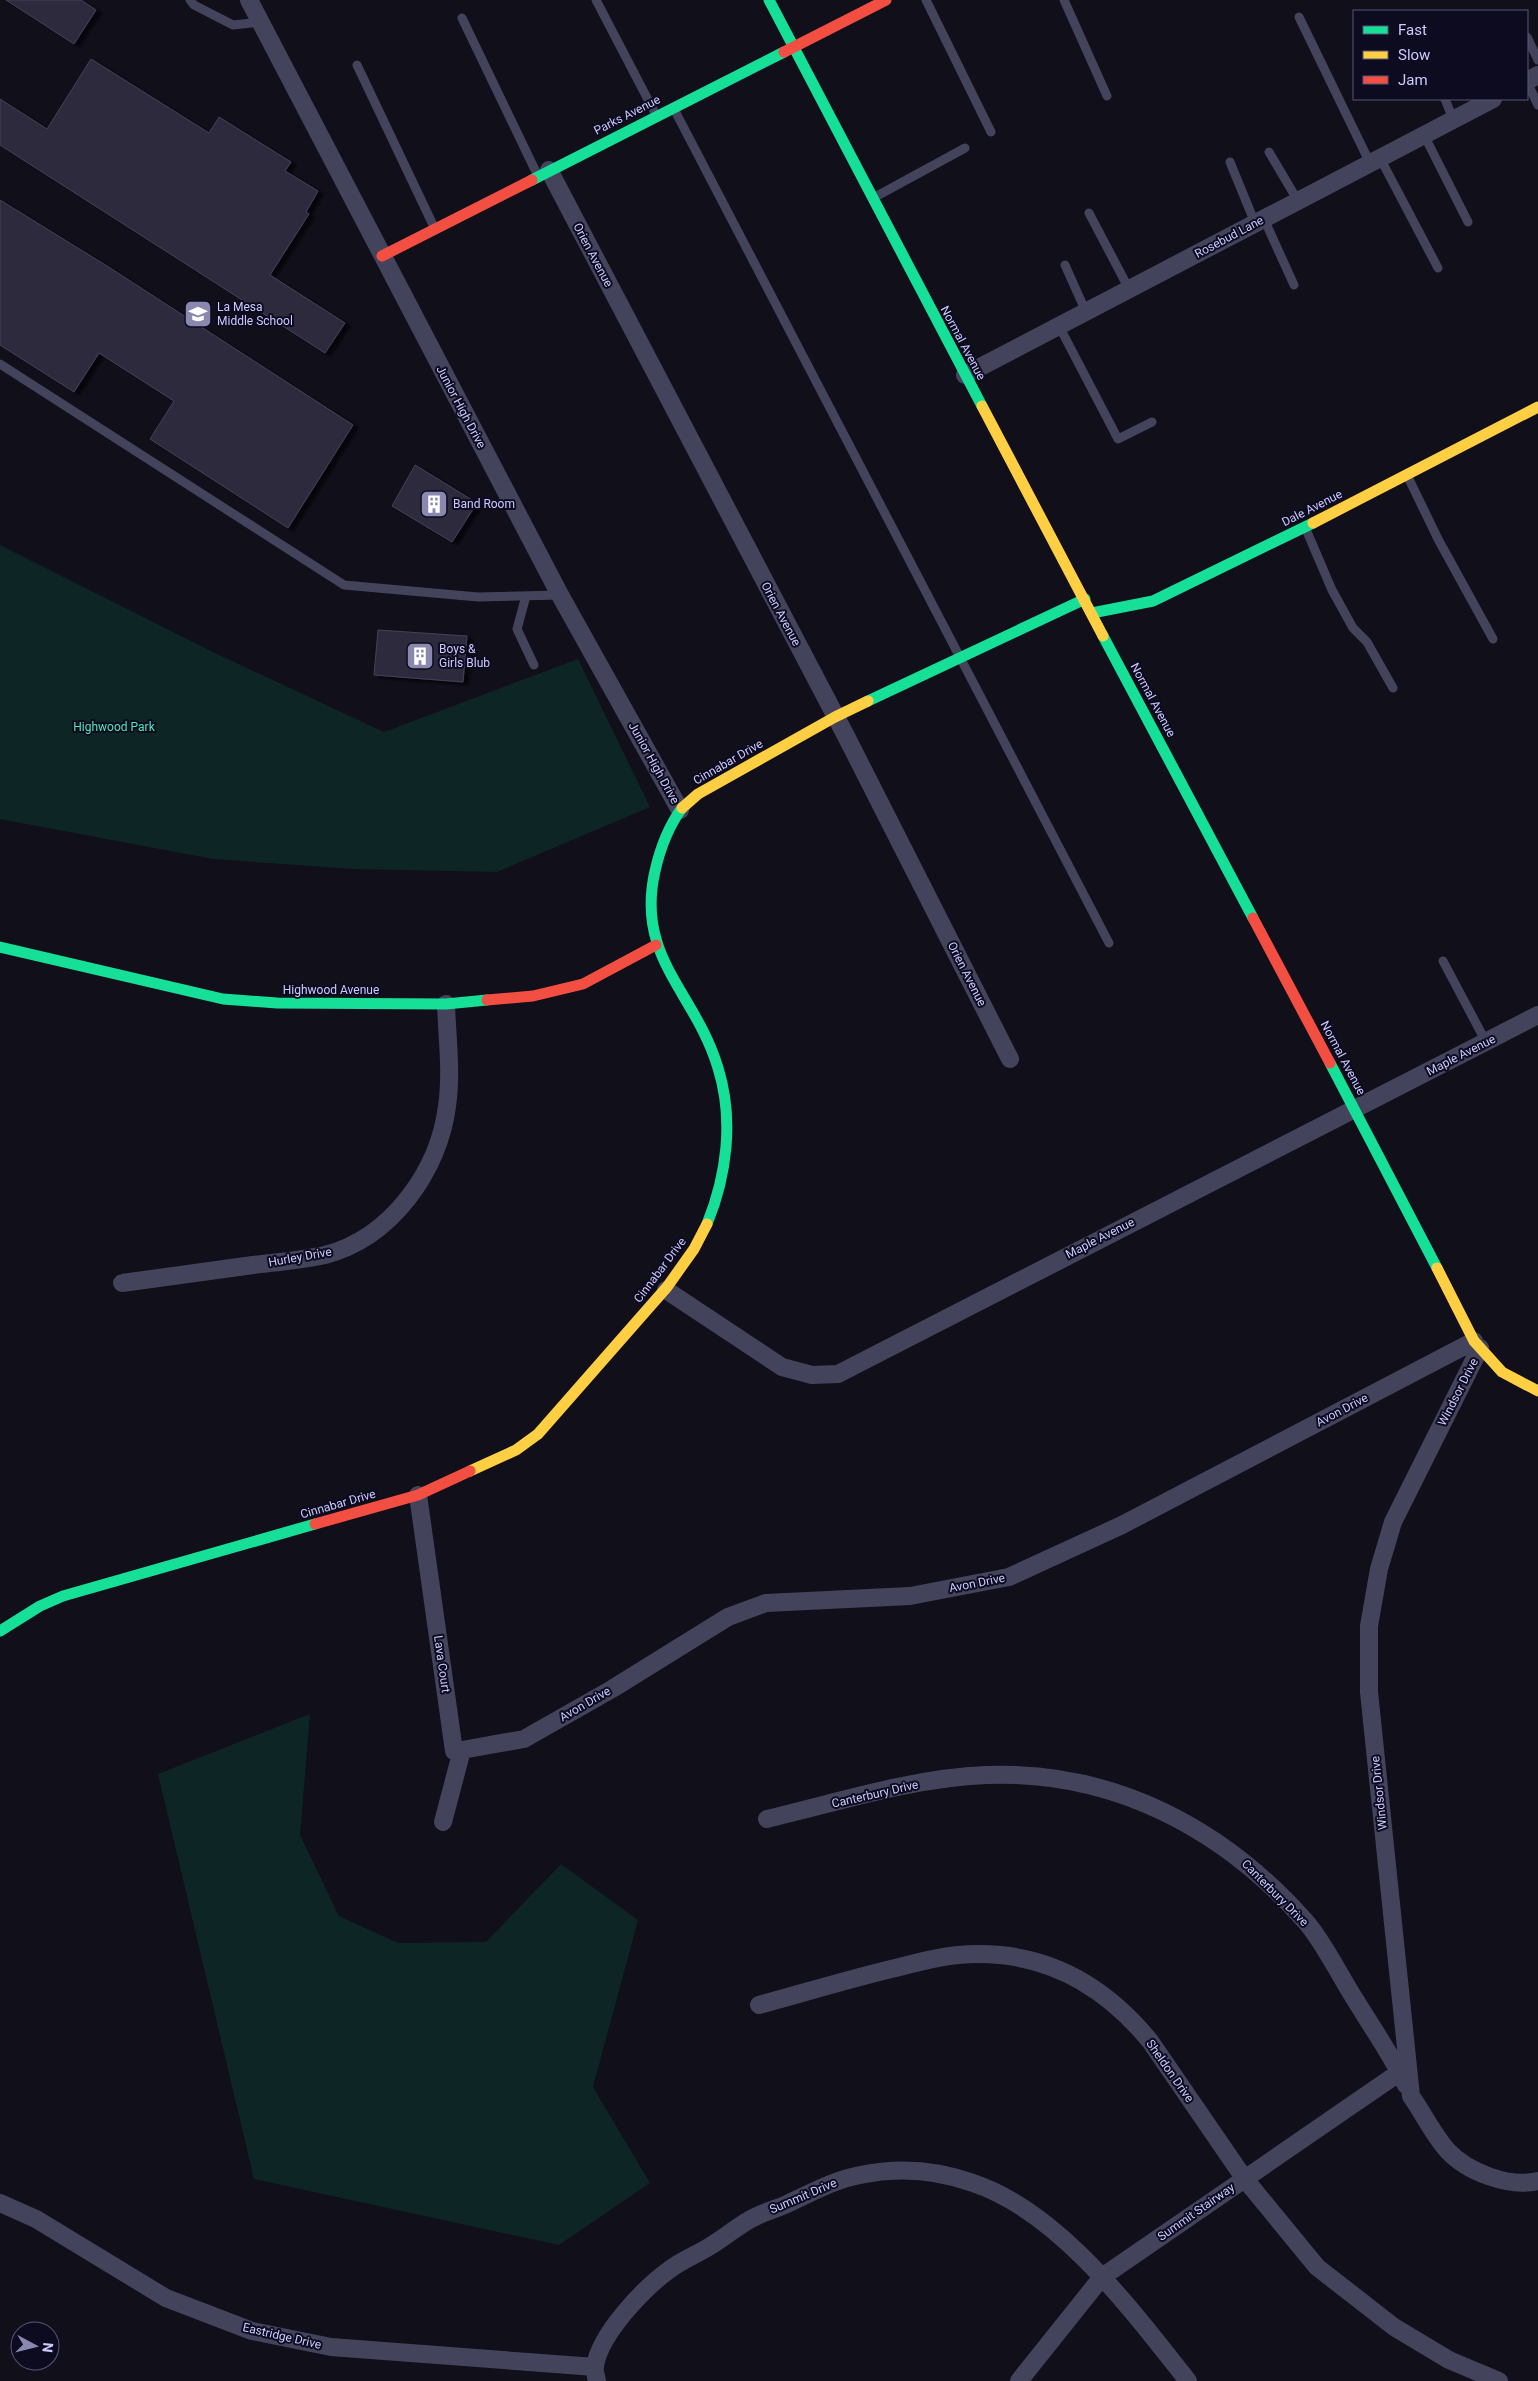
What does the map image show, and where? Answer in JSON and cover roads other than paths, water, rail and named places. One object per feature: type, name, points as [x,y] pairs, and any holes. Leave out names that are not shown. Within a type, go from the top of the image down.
[{"type":"street","name":"Junior High Drive","points":[[249,0],[560,595],[680,810]]},
{"type":"street","name":"Normal Avenue","points":[[769,0],[965,376],[1354,1108],[1477,1345],[1502,1372],[1538,1391]]},
{"type":"street","name":"Parks Avenue","points":[[382,256],[673,106],[794,48],[886,0]]},
{"type":"street","name":"Rosebud Lane","points":[[965,376],[1491,100]]},
{"type":"street","name":"Orien Avenue","points":[[543,174],[835,717],[1010,1059]]},
{"type":"street","name":"Dale Avenue","points":[[1092,613],[1153,601],[1305,527],[1538,407]]},
{"type":"street","name":"Cinnabar Drive","points":[[0,1631],[40,1606],[63,1596],[418,1495],[516,1450],[538,1434],[666,1290],[691,1256],[714,1208],[721,1183],[726,1130],[725,1104],[713,1053],[656,945],[652,898],[654,875],[666,834],[680,810],[698,794],[835,717],[1085,599]]},
{"type":"street","name":"Highwood Avenue","points":[[0,947],[224,999],[277,1003],[446,1004],[533,996],[583,984],[656,945]]},
{"type":"street","name":"Hurley Drive","points":[[122,1283],[325,1255],[363,1238],[380,1226],[413,1192],[431,1163],[439,1144],[445,1118],[449,1085],[446,1004]]},
{"type":"street","name":"Maple Avenue","points":[[666,1290],[782,1367],[812,1375],[838,1374],[1538,1015]]},
{"type":"street","name":"Avon Drive","points":[[462,1750],[524,1739],[612,1688],[728,1616],[766,1603],[910,1596],[1009,1577],[1139,1516],[1477,1345]]},
{"type":"street","name":"Windsor Drive","points":[[1477,1345],[1393,1522],[1379,1569],[1369,1626],[1369,1692],[1411,2096],[1448,2151],[1484,2176],[1528,2184],[1538,2181]]},
{"type":"street","name":"Lava Court","points":[[418,1495],[454,1751],[462,1750]]},
{"type":"street","points":[[443,1822],[462,1750]]},
{"type":"street","name":"Canterbury Drive","points":[[768,1819],[924,1782],[987,1775],[1050,1778],[1092,1786],[1141,1802],[1177,1818],[1226,1848],[1252,1868],[1307,1923],[1400,2072],[1411,2096]]},
{"type":"street","name":"Sheldon Drive","points":[[759,2005],[870,1974],[956,1955],[1004,1955],[1052,1966],[1096,1989],[1134,2021],[1244,2178],[1317,2267],[1394,2327],[1449,2360],[1499,2381]]},
{"type":"street","name":"Summit Stairway","points":[[1019,2381],[1102,2277],[1400,2072]]},
{"type":"street","name":"Summit Drive","points":[[596,2374],[601,2347],[620,2318],[670,2268],[711,2246],[756,2216],[835,2181],[884,2171],[918,2171],[955,2177],[976,2184],[1015,2203],[1037,2219],[1112,2286],[1188,2381]]},
{"type":"street","name":"Eastridge Drive","points":[[0,2203],[36,2219],[166,2298],[252,2332],[331,2348],[596,2374]]},
{"type":"lane","points":[[190,0],[194,5],[233,25],[261,22]]},
{"type":"lane","points":[[596,0],[656,116]]},
{"type":"lane","points":[[926,0],[991,132]]},
{"type":"lane","points":[[1064,0],[1107,96]]},
{"type":"lane","points":[[1299,17],[1375,161],[1438,268]]},
{"type":"lane","points":[[462,18],[543,174]]},
{"type":"lane","points":[[1528,39],[1538,60]]},
{"type":"lane","points":[[357,66],[435,229]]},
{"type":"lane","points":[[1528,84],[1538,105]]},
{"type":"lane","points":[[1445,100],[1454,120]]},
{"type":"lane","points":[[673,106],[1109,943]]},
{"type":"lane","points":[[1424,135],[1468,222]]},
{"type":"lane","points":[[872,198],[966,148]]},
{"type":"lane","points":[[1269,152],[1298,201]]},
{"type":"lane","points":[[1230,162],[1259,221],[1294,285]]},
{"type":"lane","points":[[1090,213],[1129,289]]},
{"type":"lane","points":[[1066,265],[1086,312]]},
{"type":"lane","points":[[1059,326],[1118,440],[1152,422]]},
{"type":"lane","points":[[0,364],[344,585],[478,597],[560,595]]},
{"type":"lane","points":[[1407,475],[1438,538],[1493,639]]},
{"type":"lane","points":[[1305,527],[1332,590],[1352,628],[1367,642],[1393,688]]},
{"type":"lane","points":[[526,596],[517,629],[534,665]]},
{"type":"lane","points":[[1443,961],[1486,1042]]},
{"type":"place","name":"La Mesa Middle School","points":[[198,314]]},
{"type":"place","name":"Band Room","points":[[434,504]]},
{"type":"place","name":"Boys & Girls Blub","points":[[420,656]]},
{"type":"park label","name":"Highwood Park","points":[[114,727]]}]
